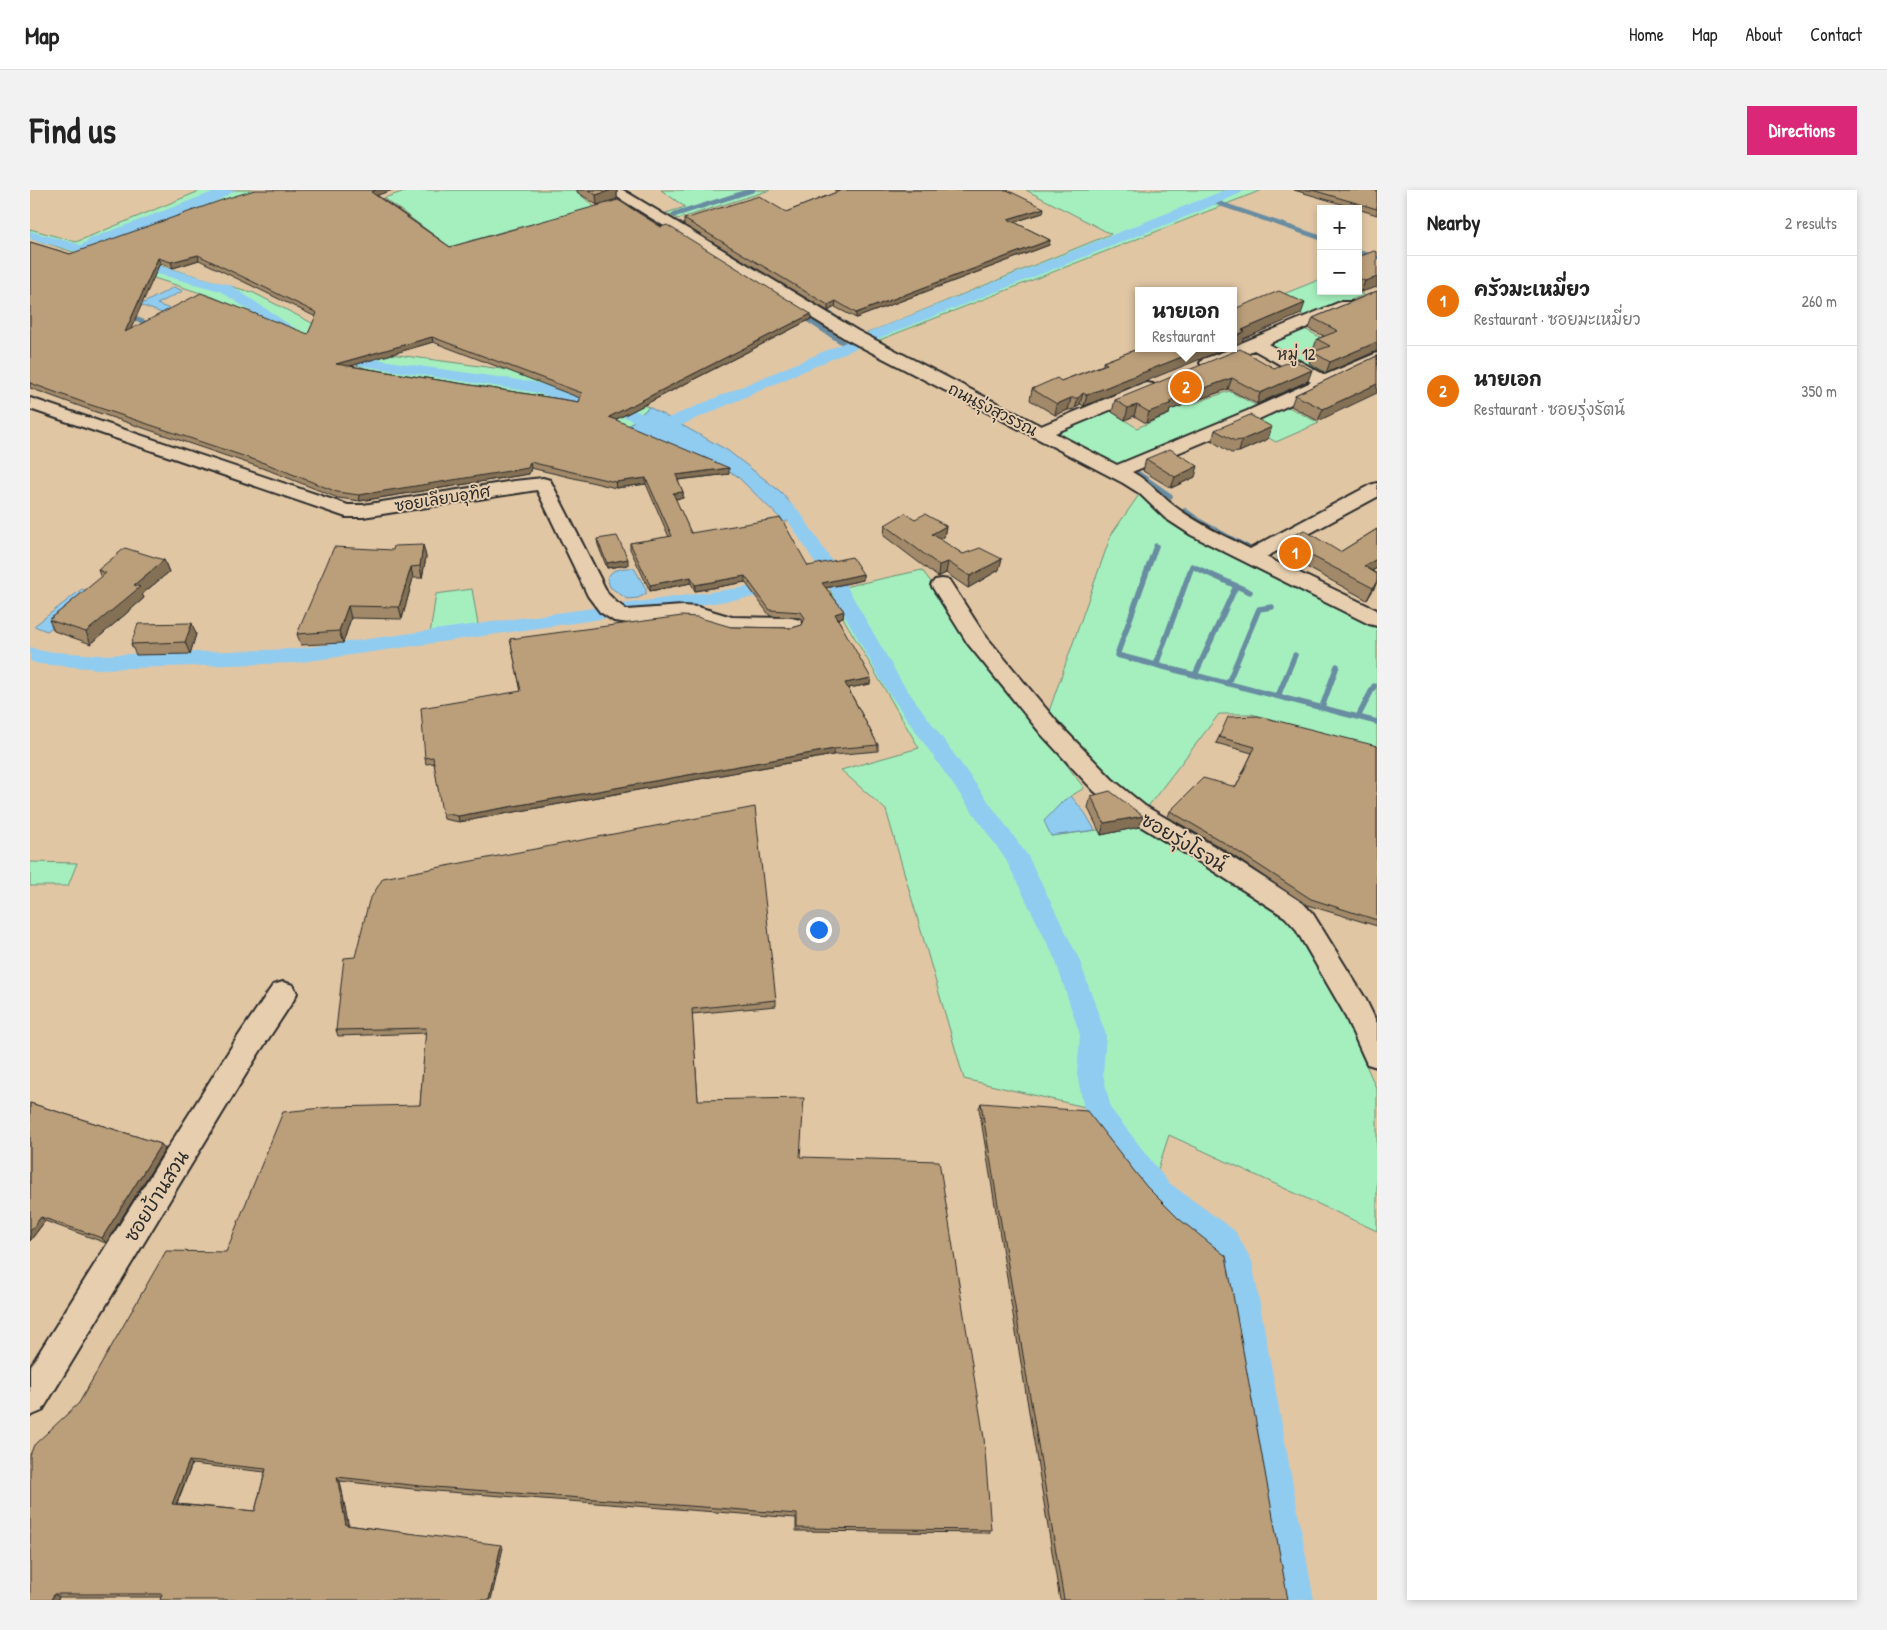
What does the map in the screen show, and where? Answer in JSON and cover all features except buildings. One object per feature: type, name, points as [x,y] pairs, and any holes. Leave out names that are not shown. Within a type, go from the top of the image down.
[{"type":"street","name":"ถนนรุ่งสุวรรณ","points":[[613,190],[860,340],[1116,472],[1146,490],[1172,514],[1198,531],[1377,619]]},
{"type":"street","points":[[1237,352],[1298,324],[1359,300]]},
{"type":"street","points":[[1256,344],[1324,381]]},
{"type":"street","points":[[1197,368],[1236,352]]},
{"type":"street","points":[[1116,472],[1254,414],[1377,358]]},
{"type":"street","points":[[1040,433],[1162,382]]},
{"type":"street","name":"ซอยเลียบอุทิศ","points":[[30,403],[346,511],[363,511],[544,484],[599,596],[615,612],[636,617],[698,614],[731,624],[792,625]]},
{"type":"street","points":[[1250,557],[1377,489]]},
{"type":"street","name":"ซอยรุ่งโรจน์","points":[[942,585],[976,639],[1050,729],[1103,785],[1136,812],[1210,856],[1294,910],[1304,921],[1354,1006],[1377,1055]]},
{"type":"street","name":"ซอยบ้านสวน","points":[[30,1399],[247,1047],[283,993]]},
{"type":"green space","points":[[202,190],[254,190],[252,193],[117,253],[254,293],[312,323],[349,346],[368,351],[524,372],[576,385],[649,407],[627,427],[376,372],[268,333],[236,307],[213,297],[30,238],[30,229],[76,242]]},
{"type":"green space","points":[[408,190],[581,190],[577,192],[597,209],[508,230],[450,247],[384,198]]},
{"type":"green space","points":[[661,190],[770,190],[678,219],[666,213],[685,207]]},
{"type":"green space","points":[[1026,190],[1262,190],[877,341],[865,334],[1111,234]]},
{"type":"green space","points":[[1317,281],[1317,295],[1364,295],[1307,317],[1271,299]]},
{"type":"green space","points":[[1301,327],[1329,342],[1308,351],[1338,367],[1327,375],[1317,373],[1266,345]]},
{"type":"green space","points":[[1160,388],[1189,405],[1229,391],[1261,408],[1117,465],[1059,433],[1077,422],[1109,410],[1137,428],[1170,414],[1140,397]]},
{"type":"green space","points":[[1283,404],[1319,423],[1276,442],[1241,422]]},
{"type":"green space","points":[[1141,492],[1377,625],[1377,748],[1251,714],[1219,714],[1149,805],[1150,813],[1043,733],[1084,788],[1063,801],[1051,836],[1144,824],[1292,918],[1334,992],[1377,1090],[1377,1231],[1169,1135],[1153,1184],[1085,1107],[964,1079],[886,810],[841,770],[919,748],[845,621],[830,590],[922,570],[1042,731],[1111,535]]},
{"type":"green space","points":[[472,589],[478,625],[430,634],[436,594]]},
{"type":"green space","points":[[30,862],[77,863],[68,886],[30,886]]},
{"type":"water","points":[[174,287],[183,291],[157,304],[178,312],[170,316],[140,305]]},
{"type":"water","points":[[649,407],[727,450],[781,492],[801,517],[784,522],[736,475],[627,427]]},
{"type":"water","points":[[634,568],[646,589],[646,594],[638,598],[627,599],[610,587],[607,578],[613,571]]},
{"type":"water","points":[[82,589],[95,594],[47,631],[34,626]]},
{"type":"water","points":[[1071,796],[1085,813],[1095,830],[1051,836],[1044,821],[1063,801]]},
{"type":"waterway","points":[[83,249],[97,241],[229,190]]},
{"type":"waterway","points":[[674,215],[753,190]]},
{"type":"waterway","points":[[662,427],[879,333],[1193,209],[1236,190]]},
{"type":"waterway","points":[[1212,201],[1317,237]]},
{"type":"waterway","points":[[30,235],[83,249]]},
{"type":"waterway","points":[[83,249],[225,288],[297,336]]},
{"type":"waterway","points":[[1362,253],[1377,258]]},
{"type":"waterway","points":[[807,298],[848,326]]},
{"type":"waterway","points":[[802,316],[848,346]]},
{"type":"waterway","points":[[127,319],[136,319],[152,325]]},
{"type":"waterway","points":[[334,353],[350,359],[419,371],[533,387],[618,409],[668,430]]},
{"type":"waterway","points":[[1137,473],[1170,496]]},
{"type":"waterway","points":[[773,497],[794,516],[826,566],[893,684],[1016,856],[1067,959],[1093,1035],[1090,1074],[1099,1114],[1158,1191],[1225,1241],[1237,1261],[1297,1600]]},
{"type":"waterway","points":[[1185,511],[1202,523],[1248,548]]},
{"type":"waterway","points":[[1156,546],[1117,655],[1377,722]]},
{"type":"waterway","points":[[1156,665],[1192,566],[1250,592]]},
{"type":"waterway","points":[[1195,675],[1236,586]]},
{"type":"waterway","points":[[30,653],[39,657],[99,662],[295,656],[783,588]]},
{"type":"waterway","points":[[1228,683],[1259,609],[1272,607]]},
{"type":"waterway","points":[[1278,696],[1295,655]]},
{"type":"waterway","points":[[1322,707],[1337,666]]},
{"type":"waterway","points":[[1358,717],[1374,686]]},
{"type":"place","name":"นายเอก","points":[[1186,387]]},
{"type":"place","name":"ครัวมะเหมี่ยว","points":[[1295,553]]},
{"type":"district","name":"หมู่ 12","points":[[1296,354]]}]
